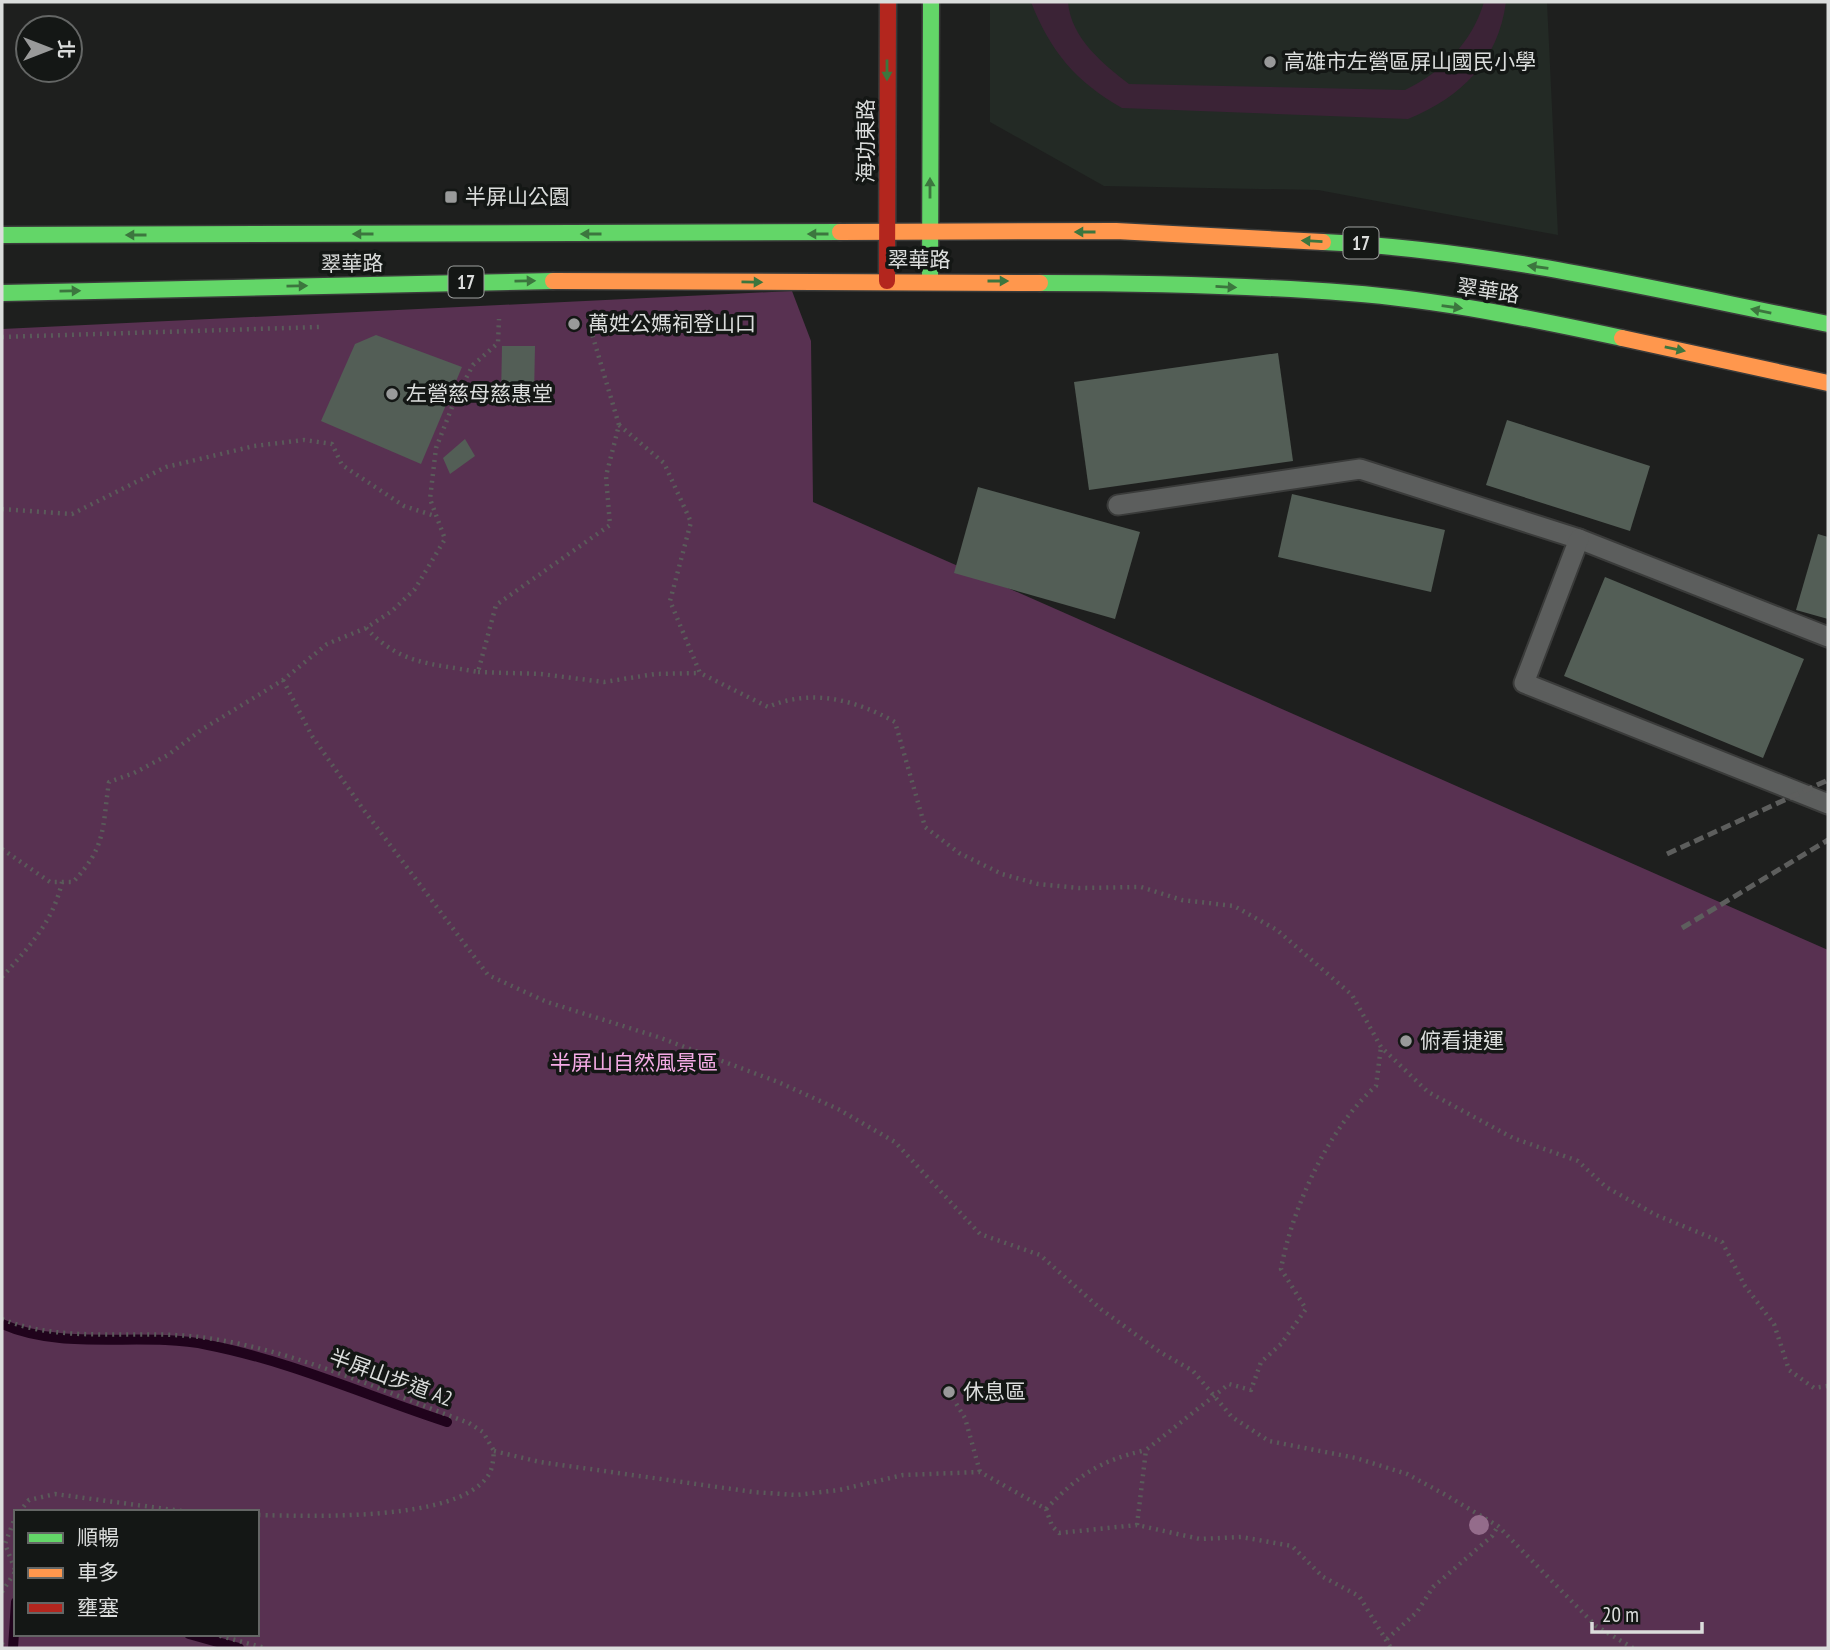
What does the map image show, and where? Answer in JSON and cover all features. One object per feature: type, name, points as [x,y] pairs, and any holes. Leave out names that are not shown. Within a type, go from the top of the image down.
[{"type":"main road","name":"海功東路","points":[[887,281],[888,2]]},
{"type":"main road","points":[[930,281],[931,2]]},
{"type":"main road","name":"翠華路","points":[[2,235],[1116,231],[1370,244],[1547,268],[1828,324]]},
{"type":"main road","name":"翠華路","points":[[2,293],[575,280],[1133,283],[1351,293],[1525,317],[1828,383]]},
{"type":"lane","points":[[1118,505],[1360,468],[1579,539],[1828,636]]},
{"type":"lane","points":[[1579,539],[1524,683],[1828,804]]},
{"type":"path","points":[[478,672],[496,605],[610,525],[606,476],[619,425],[575,280]]},
{"type":"path","points":[[2,849],[50,882],[73,882],[93,861],[99,848],[109,782],[134,773],[168,755],[231,711],[283,680],[327,645],[366,628],[392,611],[415,589],[445,539],[430,499],[436,448],[456,397],[473,365],[498,343],[500,281]]},
{"type":"path","points":[[485,322],[499,321]]},
{"type":"path","points":[[2,337],[333,327]]},
{"type":"path","points":[[619,425],[664,464],[691,522],[670,601],[700,673]]},
{"type":"path","points":[[2,509],[72,513],[166,467],[254,446],[304,440],[332,444],[342,465],[404,506],[436,516]]},
{"type":"path","points":[[366,628],[383,646],[404,659],[478,672],[541,674],[604,682],[654,674],[700,673],[768,707],[783,700],[828,697],[866,706],[895,722],[925,827],[959,853],[1002,874],[1038,884],[1079,888],[1142,887],[1182,900],[1234,906],[1276,930],[1352,995],[1381,1047],[1428,1092],[1513,1138],[1578,1161],[1606,1187],[1656,1215],[1722,1242],[1745,1286],[1774,1324],[1789,1370],[1814,1388],[1828,1386]]},
{"type":"path","points":[[283,680],[312,736],[488,975],[547,1002],[658,1037],[766,1077],[838,1109],[895,1142],[980,1234],[1040,1255],[1101,1310],[1160,1352],[1193,1370],[1232,1417],[1269,1441],[1356,1458],[1407,1474],[1498,1526],[1596,1626],[1633,1648]]},
{"type":"path","points":[[2,977],[39,936],[57,902],[62,882]]},
{"type":"path","points":[[1046,1509],[1076,1478],[1117,1457],[1146,1450],[1229,1384],[1251,1390],[1261,1362],[1281,1343],[1306,1309],[1281,1269],[1286,1239],[1328,1145],[1358,1101],[1376,1086],[1381,1047]]},
{"type":"path","name":"半屏山步道 A2","points":[[2,1319],[59,1331],[207,1338],[294,1359],[469,1423],[483,1432],[494,1451]]},
{"type":"path","points":[[950,1392],[965,1418],[980,1472]]},
{"type":"path","points":[[1137,1525],[1146,1450]]},
{"type":"path","points":[[259,1515],[326,1517],[419,1509],[470,1493],[489,1476],[494,1451],[540,1462],[753,1492],[796,1495],[839,1490],[903,1475],[980,1472],[1046,1509],[1052,1526],[1059,1533],[1137,1525],[1200,1539],[1241,1537],[1292,1546],[1323,1577],[1359,1596],[1391,1648]]},
{"type":"path","points":[[20,1510],[29,1500],[55,1494],[174,1510]]},
{"type":"path","points":[[14,1521],[4,1543],[14,1569]]},
{"type":"path","points":[[1387,1639],[1417,1612],[1433,1587],[1492,1536],[1498,1526]]},
{"type":"path","points":[[2,1592],[14,1574]]},
{"type":"path","points":[[220,1636],[265,1648]]},
{"type":"path","points":[[2,1643],[4,1648]]},
{"type":"shaded area","name":"高雄市左營區屏山國民小學","points":[[990,2],[1547,2],[1558,235],[1318,190],[1104,186],[990,122]]},
{"type":"shaded area","points":[[1031,2],[1068,2],[1075,27],[1089,49],[1129,84],[1405,90],[1419,83],[1454,55],[1472,31],[1484,2],[1506,2],[1495,42],[1474,74],[1445,100],[1408,119],[1122,108],[1091,87],[1066,64],[1047,36]]},
{"type":"green space","name":"半屏山自然風景區","points":[[792,291],[811,341],[813,502],[1828,950],[1828,1648],[2,1648],[2,329]]},
{"type":"building","name":"左營慈母慈惠堂","points":[[376,335],[462,367],[421,464],[321,421],[355,344]]},
{"type":"building","points":[[502,346],[535,346],[534,395],[501,397]]},
{"type":"building","points":[[1278,353],[1293,461],[1089,490],[1074,382]]},
{"type":"building","points":[[1507,420],[1650,466],[1630,531],[1486,485]]},
{"type":"building","points":[[465,439],[475,456],[450,474],[443,458]]},
{"type":"building","points":[[978,487],[1140,532],[1115,619],[954,573]]},
{"type":"building","points":[[1292,494],[1445,530],[1431,592],[1278,557]]},
{"type":"building","points":[[1818,534],[1828,537],[1828,619],[1796,610]]},
{"type":"building","points":[[1605,577],[1804,659],[1763,758],[1564,676]]},
{"type":"waterway","points":[[2,1324],[51,1337],[183,1341],[208,1345],[269,1360],[447,1422]]},
{"type":"waterway","points":[[13,1648],[14,1633]]},
{"type":"waterway","points":[[196,1636],[239,1648]]},
{"type":"railway","points":[[1667,854],[1828,780]]},
{"type":"railway","points":[[1682,928],[1828,840]]},
{"type":"traffic: fast","points":[[930,281],[931,2]]},
{"type":"traffic: fast","points":[[2,235],[840,232]]},
{"type":"traffic: fast","points":[[1323,242],[1387,246],[1514,263],[1828,324]]},
{"type":"traffic: fast","points":[[2,293],[553,281]]},
{"type":"traffic: fast","points":[[1040,283],[1233,286],[1383,296],[1487,311],[1622,338]]},
{"type":"traffic: slow","points":[[840,232],[1116,231],[1323,242]]},
{"type":"traffic: slow","points":[[553,281],[1040,283]]},
{"type":"traffic: slow","points":[[1622,338],[1828,383]]},
{"type":"traffic: jam","points":[[887,281],[888,2]]},
{"type":"place","name":"高雄市左營區屏山國民小學","points":[[1270,62]]},
{"type":"place","name":"半屏山公園","points":[[451,197]]},
{"type":"place","name":"萬姓公媽祠登山口","points":[[574,324]]},
{"type":"place","name":"左營慈母慈惠堂","points":[[392,394]]},
{"type":"place","name":"俯看捷運","points":[[1406,1041]]},
{"type":"place","name":"休息區","points":[[949,1392]]}]
